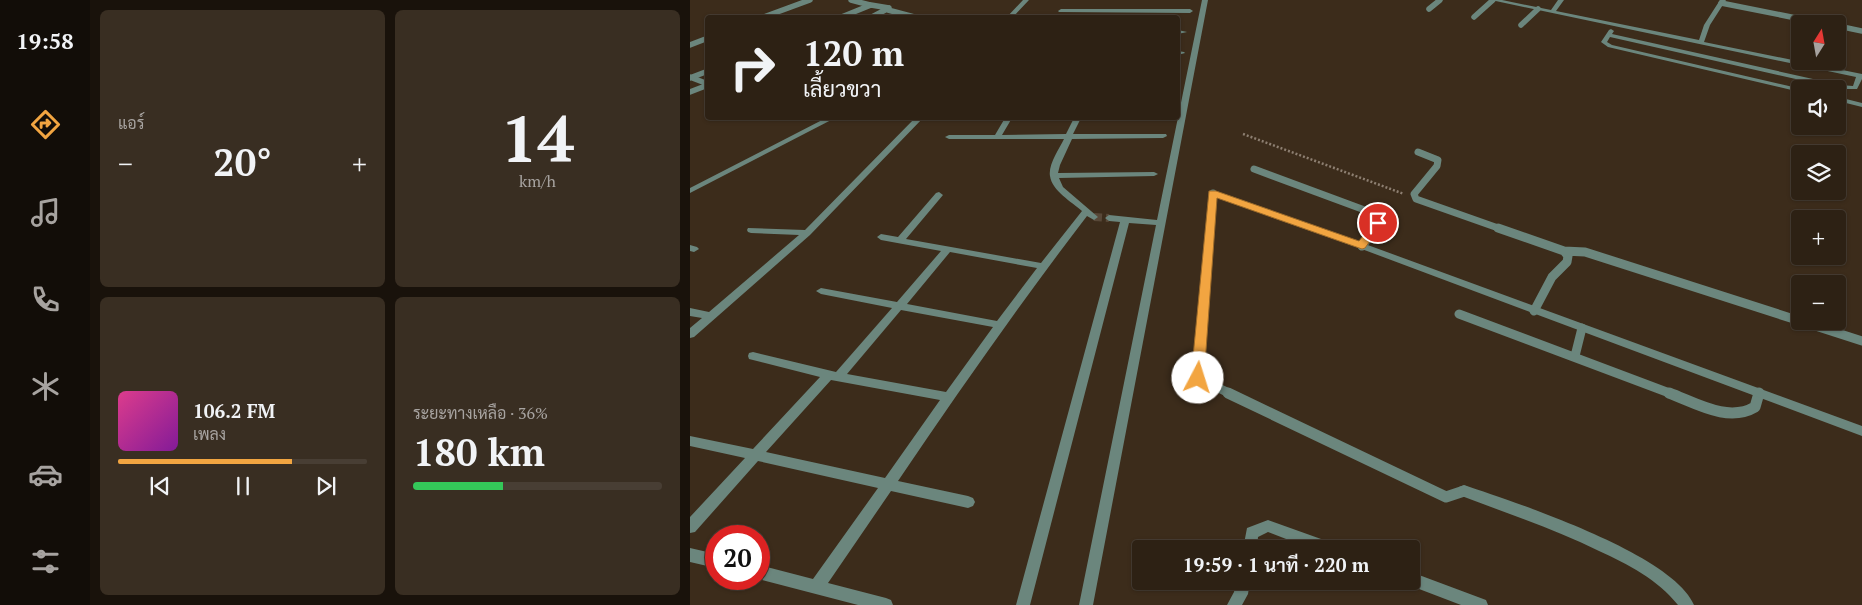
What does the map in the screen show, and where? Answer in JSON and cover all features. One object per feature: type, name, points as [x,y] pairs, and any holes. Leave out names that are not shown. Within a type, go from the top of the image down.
[{"type":"street","points":[[1011,15],[1026,0]]},
{"type":"street","points":[[1086,605],[1205,0]]},
{"type":"street","points":[[1494,0],[1861,76],[1855,88],[1840,87],[1608,35]]},
{"type":"street","points":[[1552,12],[1561,0]]},
{"type":"street","points":[[1701,42],[1707,24],[1722,1]]},
{"type":"street","points":[[1121,15],[1124,8]]},
{"type":"street","points":[[1062,11],[1124,8],[1190,11]]},
{"type":"street","points":[[1616,24],[1604,42],[1610,46],[1791,88]]},
{"type":"street","points":[[1717,71],[1719,60],[1726,47]]},
{"type":"street","points":[[1846,101],[1862,104]]},
{"type":"street","points":[[690,191],[827,120]]},
{"type":"street","points":[[690,334],[752,283],[807,234],[917,120]]},
{"type":"street","points":[[997,136],[1007,120]]},
{"type":"street","points":[[816,587],[947,397],[1000,324],[1043,266],[1091,213],[1060,188],[1054,176],[1056,165],[1076,120]]},
{"type":"street","points":[[949,137],[1163,136]]},
{"type":"street","points":[[1054,176],[1154,174]]},
{"type":"street","points":[[1213,193],[1362,246],[1862,431]]},
{"type":"street","points":[[900,240],[939,195]]},
{"type":"street","points":[[1109,218],[1160,223]]},
{"type":"street","points":[[1023,605],[1125,220]]},
{"type":"street","points":[[751,230],[807,234]]},
{"type":"street","points":[[881,237],[1043,266]]},
{"type":"street","points":[[690,527],[898,307],[948,249]]},
{"type":"street","points":[[822,291],[898,307],[1000,324]]},
{"type":"street","points":[[690,312],[710,316]]},
{"type":"street","points":[[753,356],[833,376],[947,397]]},
{"type":"street","points":[[690,441],[968,502]]},
{"type":"street","points":[[1464,491],[1534,515],[1644,565],[1672,585],[1687,605]]},
{"type":"street","points":[[1251,540],[1252,533],[1268,526],[1306,540]]},
{"type":"street","points":[[690,555],[705,558]]},
{"type":"street","points":[[770,575],[886,605]]},
{"type":"street","points":[[1420,582],[1481,605]]},
{"type":"street","points":[[1234,605],[1242,590]]},
{"type":"lane","points":[[769,15],[810,0]]},
{"type":"lane","points":[[851,0],[871,5],[886,6],[889,8],[888,10]]},
{"type":"lane","points":[[1430,9],[1440,0]]},
{"type":"lane","points":[[1474,17],[1494,0]]},
{"type":"lane","points":[[1722,1],[1791,16]]},
{"type":"lane","points":[[846,15],[871,5]]},
{"type":"lane","points":[[1521,25],[1538,9]]},
{"type":"lane","points":[[877,15],[888,10],[907,15]]},
{"type":"lane","points":[[1846,28],[1862,31]]},
{"type":"lane","points":[[690,45],[705,39]]},
{"type":"lane","points":[[691,78],[705,72]]},
{"type":"lane","points":[[691,78],[705,84]]},
{"type":"lane","points":[[690,92],[705,86]]},
{"type":"lane","points":[[1418,152],[1438,160],[1437,166],[1414,194],[1416,199],[1564,251],[1585,252],[1791,318]]},
{"type":"lane","points":[[1254,169],[1370,212],[1378,217],[1378,223],[1362,246]]},
{"type":"lane","points":[[1213,193],[1198,378],[1446,497],[1464,491]]},
{"type":"lane","points":[[1534,311],[1552,277],[1567,262],[1568,256],[1564,251]]},
{"type":"lane","points":[[1459,314],[1724,413],[1743,414],[1755,407],[1759,393]]},
{"type":"lane","points":[[1575,356],[1582,328]]},
{"type":"lane","points":[[1828,330],[1862,341]]},
{"type":"path","points":[[1243,134],[1416,199]]},
{"type":"tunnel","points":[[1094,217],[1109,218]]},
{"type":"route","points":[[1198,378],[1213,193],[1362,246],[1378,223]]}]
